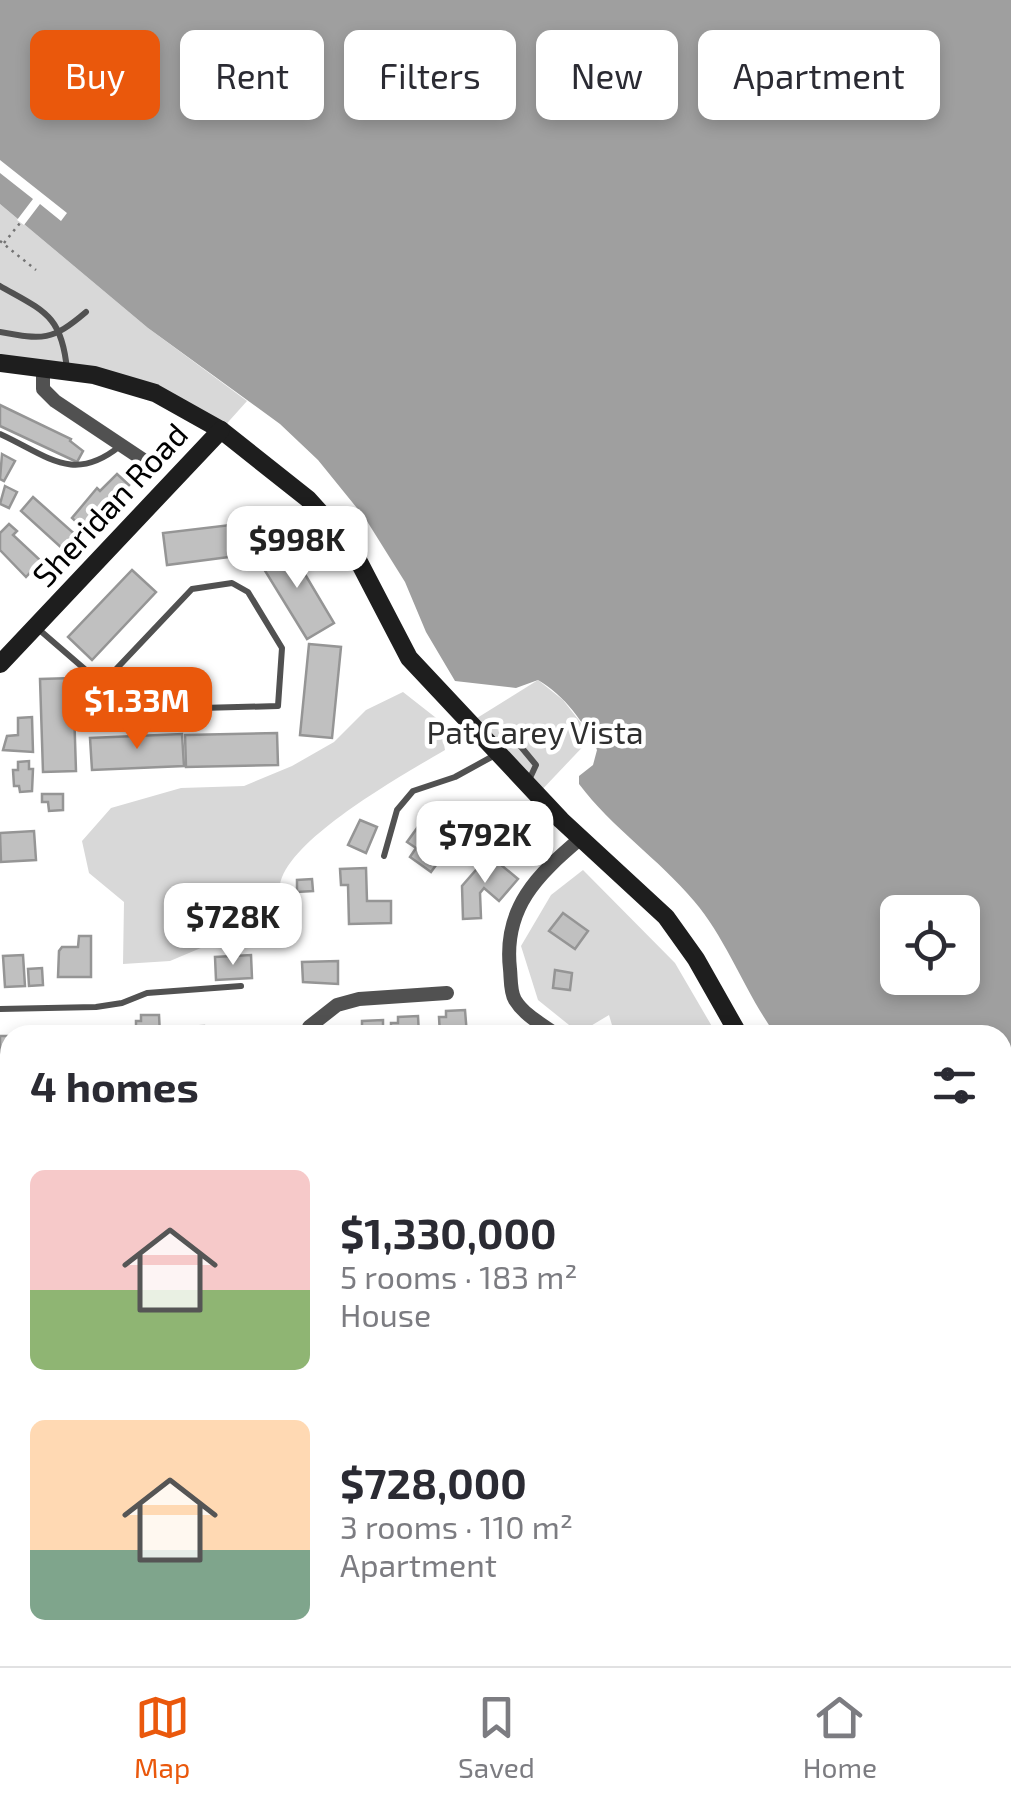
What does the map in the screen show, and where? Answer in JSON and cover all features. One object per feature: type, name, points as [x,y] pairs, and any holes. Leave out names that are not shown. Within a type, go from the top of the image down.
[{"type":"main road","points":[[0,362],[67,371],[155,394],[221,430],[286,480],[328,519],[359,562],[409,658],[526,784],[674,927],[733,1025]]},
{"type":"main road","name":"Sheridan Road","points":[[0,664],[221,430]]},
{"type":"street","points":[[42,367],[42,389],[55,401],[148,463]]},
{"type":"street","points":[[542,1025],[513,998],[508,953],[518,905],[549,865],[581,838]]},
{"type":"street","points":[[312,1025],[337,1005],[359,999],[447,993]]},
{"type":"lane","points":[[0,286],[46,312],[61,334],[67,371]]},
{"type":"lane","points":[[0,332],[61,334],[86,312]]},
{"type":"lane","points":[[0,434],[70,466],[96,462],[121,445]]},
{"type":"lane","points":[[35,626],[102,684],[119,707],[128,710],[278,706],[282,648],[241,586],[232,583],[192,589],[102,684]]},
{"type":"lane","points":[[384,856],[397,810],[413,791],[455,777],[494,749]]},
{"type":"lane","points":[[0,1008],[96,1007],[122,1003],[147,993],[242,986]]},
{"type":"path","points":[[20,223],[2,242],[36,270]]},
{"type":"green space","points":[[0,204],[148,328],[247,401],[221,430],[173,401],[0,363]]},
{"type":"green space","name":"Pat Carey Vista","points":[[538,680],[563,700],[592,737],[537,795],[469,723]]},
{"type":"green space","points":[[403,692],[440,721],[445,750],[350,809],[303,848],[280,885],[283,908],[242,917],[231,941],[215,942],[170,961],[123,964],[124,902],[89,873],[82,841],[111,808],[181,788],[244,786],[292,766],[334,742],[366,710]]},
{"type":"green space","points":[[583,870],[675,963],[711,1025],[612,1025],[609,1015],[592,1025],[569,1025],[538,1000],[521,946],[551,895]]},
{"type":"shaded area","points":[[0,0],[1011,0],[1011,1025],[770,1025],[694,901],[579,784],[579,776],[593,765],[597,750],[580,720],[538,680],[516,688],[455,681],[426,632],[405,582],[365,518],[318,460],[280,424],[148,328],[0,204]]},
{"type":"pier","points":[[0,160],[67,213],[61,221],[40,204],[24,225],[17,220],[33,199],[0,173]]},
{"type":"building","points":[[0,405],[71,439],[83,451],[77,462],[0,426]]},
{"type":"building","points":[[2,454],[15,461],[4,481],[0,479]]},
{"type":"building","points":[[117,474],[129,485],[86,531],[72,518],[97,488],[100,491]]},
{"type":"building","points":[[5,486],[17,492],[9,508],[0,504]]},
{"type":"building","points":[[33,497],[78,537],[65,551],[21,511]]},
{"type":"building","points":[[256,522],[260,553],[167,565],[163,533]]},
{"type":"building","points":[[9,524],[17,531],[13,535],[41,561],[26,577],[0,550],[0,533]]},
{"type":"building","points":[[287,544],[334,623],[307,639],[259,561]]},
{"type":"building","points":[[132,570],[156,592],[92,660],[68,637]]},
{"type":"building","points":[[309,644],[341,647],[332,738],[300,735]]},
{"type":"building","points":[[73,678],[76,771],[43,772],[40,679]]},
{"type":"building","points":[[32,717],[33,752],[3,750],[7,736],[18,735],[18,718]]},
{"type":"building","points":[[277,733],[278,765],[186,767],[185,735]]},
{"type":"building","points":[[182,734],[184,766],[92,770],[90,738]]},
{"type":"building","points":[[29,761],[29,769],[33,769],[32,791],[20,792],[19,786],[14,786],[13,770],[18,770],[18,762]]},
{"type":"building","points":[[42,794],[63,794],[63,810],[49,811],[48,802],[42,802]]},
{"type":"building","points":[[425,817],[455,839],[431,872],[410,857],[416,848],[407,842]]},
{"type":"building","points":[[360,820],[377,827],[366,853],[348,845]]},
{"type":"building","points":[[34,831],[36,860],[1,862],[0,833]]},
{"type":"building","points":[[489,855],[518,879],[499,901],[484,888],[480,893],[481,918],[463,919],[462,886]]},
{"type":"building","points":[[366,868],[367,901],[391,901],[391,923],[349,924],[348,885],[341,885],[340,869]]},
{"type":"building","points":[[312,879],[313,891],[297,892],[297,880]]},
{"type":"building","points":[[563,913],[588,931],[575,949],[549,931]]},
{"type":"building","points":[[79,936],[91,936],[91,977],[58,977],[59,951],[62,947],[78,947]]},
{"type":"building","points":[[23,955],[25,986],[5,987],[3,956]]},
{"type":"building","points":[[251,955],[252,978],[216,980],[215,957]]},
{"type":"building","points":[[338,961],[338,984],[303,982],[302,962]]},
{"type":"building","points":[[42,968],[43,985],[29,986],[28,969]]},
{"type":"building","points":[[555,970],[572,973],[570,990],[553,988]]},
{"type":"building","points":[[465,1010],[466,1025],[439,1025],[439,1017],[446,1017],[446,1011]]},
{"type":"building","points":[[141,1015],[159,1015],[160,1025],[136,1025],[136,1021],[141,1021]]},
{"type":"building","points":[[418,1016],[418,1025],[391,1025],[398,1023],[398,1017]]},
{"type":"building","points":[[383,1020],[383,1025],[362,1025],[362,1021]]}]
